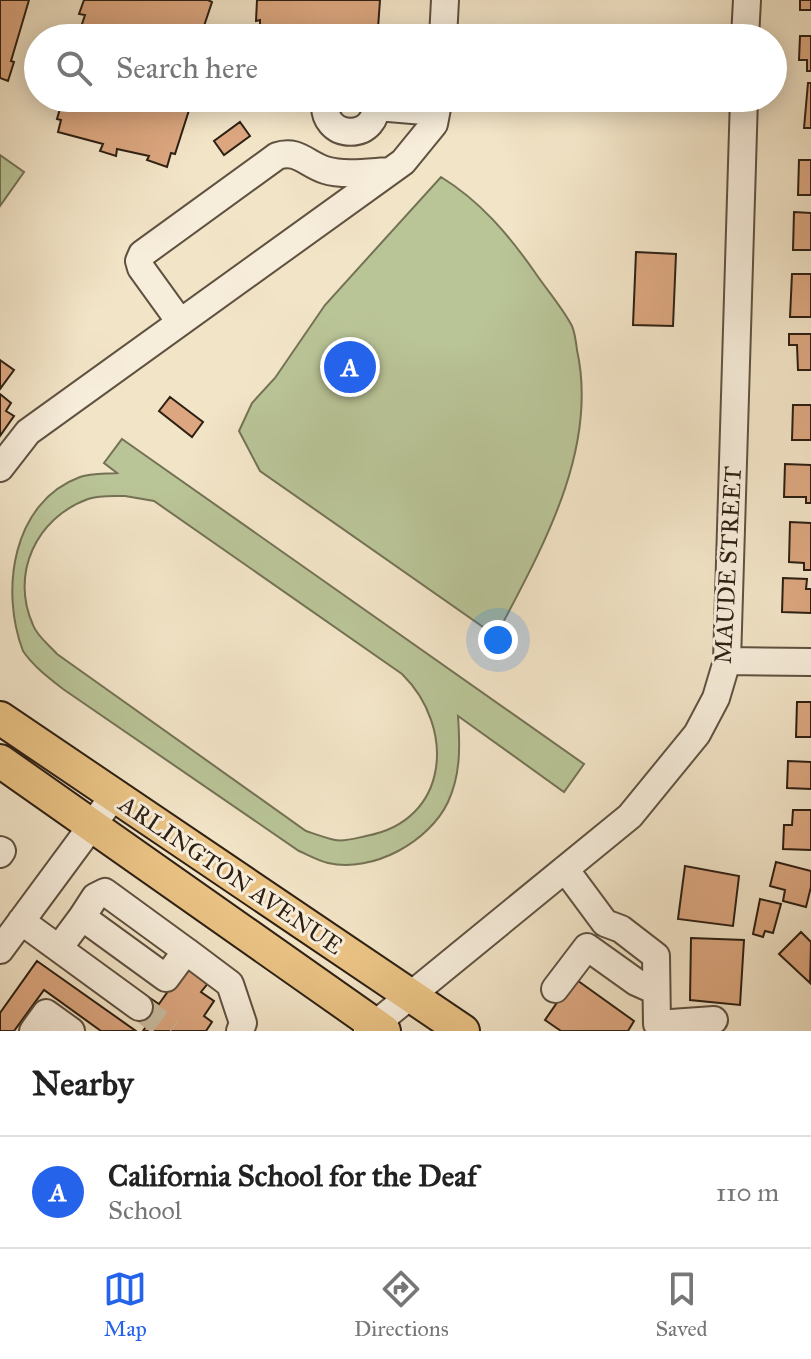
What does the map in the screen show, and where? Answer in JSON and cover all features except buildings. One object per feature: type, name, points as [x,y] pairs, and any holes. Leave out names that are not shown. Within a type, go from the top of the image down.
[{"type":"main road","name":"ARLINGTON AVENUE","points":[[0,718],[463,1031]]},
{"type":"main road","name":"ARLINGTON AVENUE","points":[[0,761],[375,1029]]},
{"type":"street","points":[[444,24],[445,0]]},
{"type":"street","points":[[746,24],[747,0]]},
{"type":"street","points":[[325,112],[332,125],[347,132],[364,129],[375,112]]},
{"type":"street","points":[[0,468],[28,432],[403,162],[434,124],[436,112]]},
{"type":"street","name":"MAUDE STREET","points":[[375,1029],[410,995],[630,816],[697,734],[716,698],[727,661],[744,112]]},
{"type":"street","points":[[180,322],[141,268],[139,261],[142,254],[252,174],[285,153],[300,155],[325,170],[390,171]]},
{"type":"street","points":[[727,661],[811,662]]},
{"type":"street","points":[[113,797],[8,934],[59,948],[139,1007]]},
{"type":"street","points":[[565,869],[605,923],[621,929],[653,952],[657,961],[656,1021],[659,1025],[714,1020]]},
{"type":"street","points":[[59,948],[95,897],[105,892],[230,984],[243,1023],[240,1031]]},
{"type":"street","points":[[555,989],[605,923]]},
{"type":"street","points":[[587,947],[636,982],[656,991]]},
{"type":"street","points":[[33,1031],[46,1013],[71,1031]]},
{"type":"green space","points":[[0,155],[24,172],[0,206]]},
{"type":"green space","points":[[441,177],[492,219],[564,312],[575,335],[582,387],[580,425],[562,498],[531,569],[496,636],[260,471],[239,431],[252,403],[275,378],[325,305]]},
{"type":"green space","points":[[122,439],[584,764],[564,792],[458,716],[457,770],[448,802],[428,830],[414,842],[381,859],[345,865],[328,863],[299,851],[63,689],[36,667],[23,651],[16,627],[13,576],[17,551],[26,527],[39,506],[57,489],[80,477],[117,473],[104,463]],"holes":[[[125,496],[154,501],[402,674],[419,696],[431,720],[436,745],[436,769],[429,792],[415,812],[394,827],[350,840],[335,840],[306,831],[57,654],[40,637],[27,606],[25,586],[32,550],[42,534],[70,508],[92,498]]]},
{"type":"tunnel","points":[[139,1007],[171,1031]]},
{"type":"place","name":"California School for the Deaf","points":[[350,367]]}]
